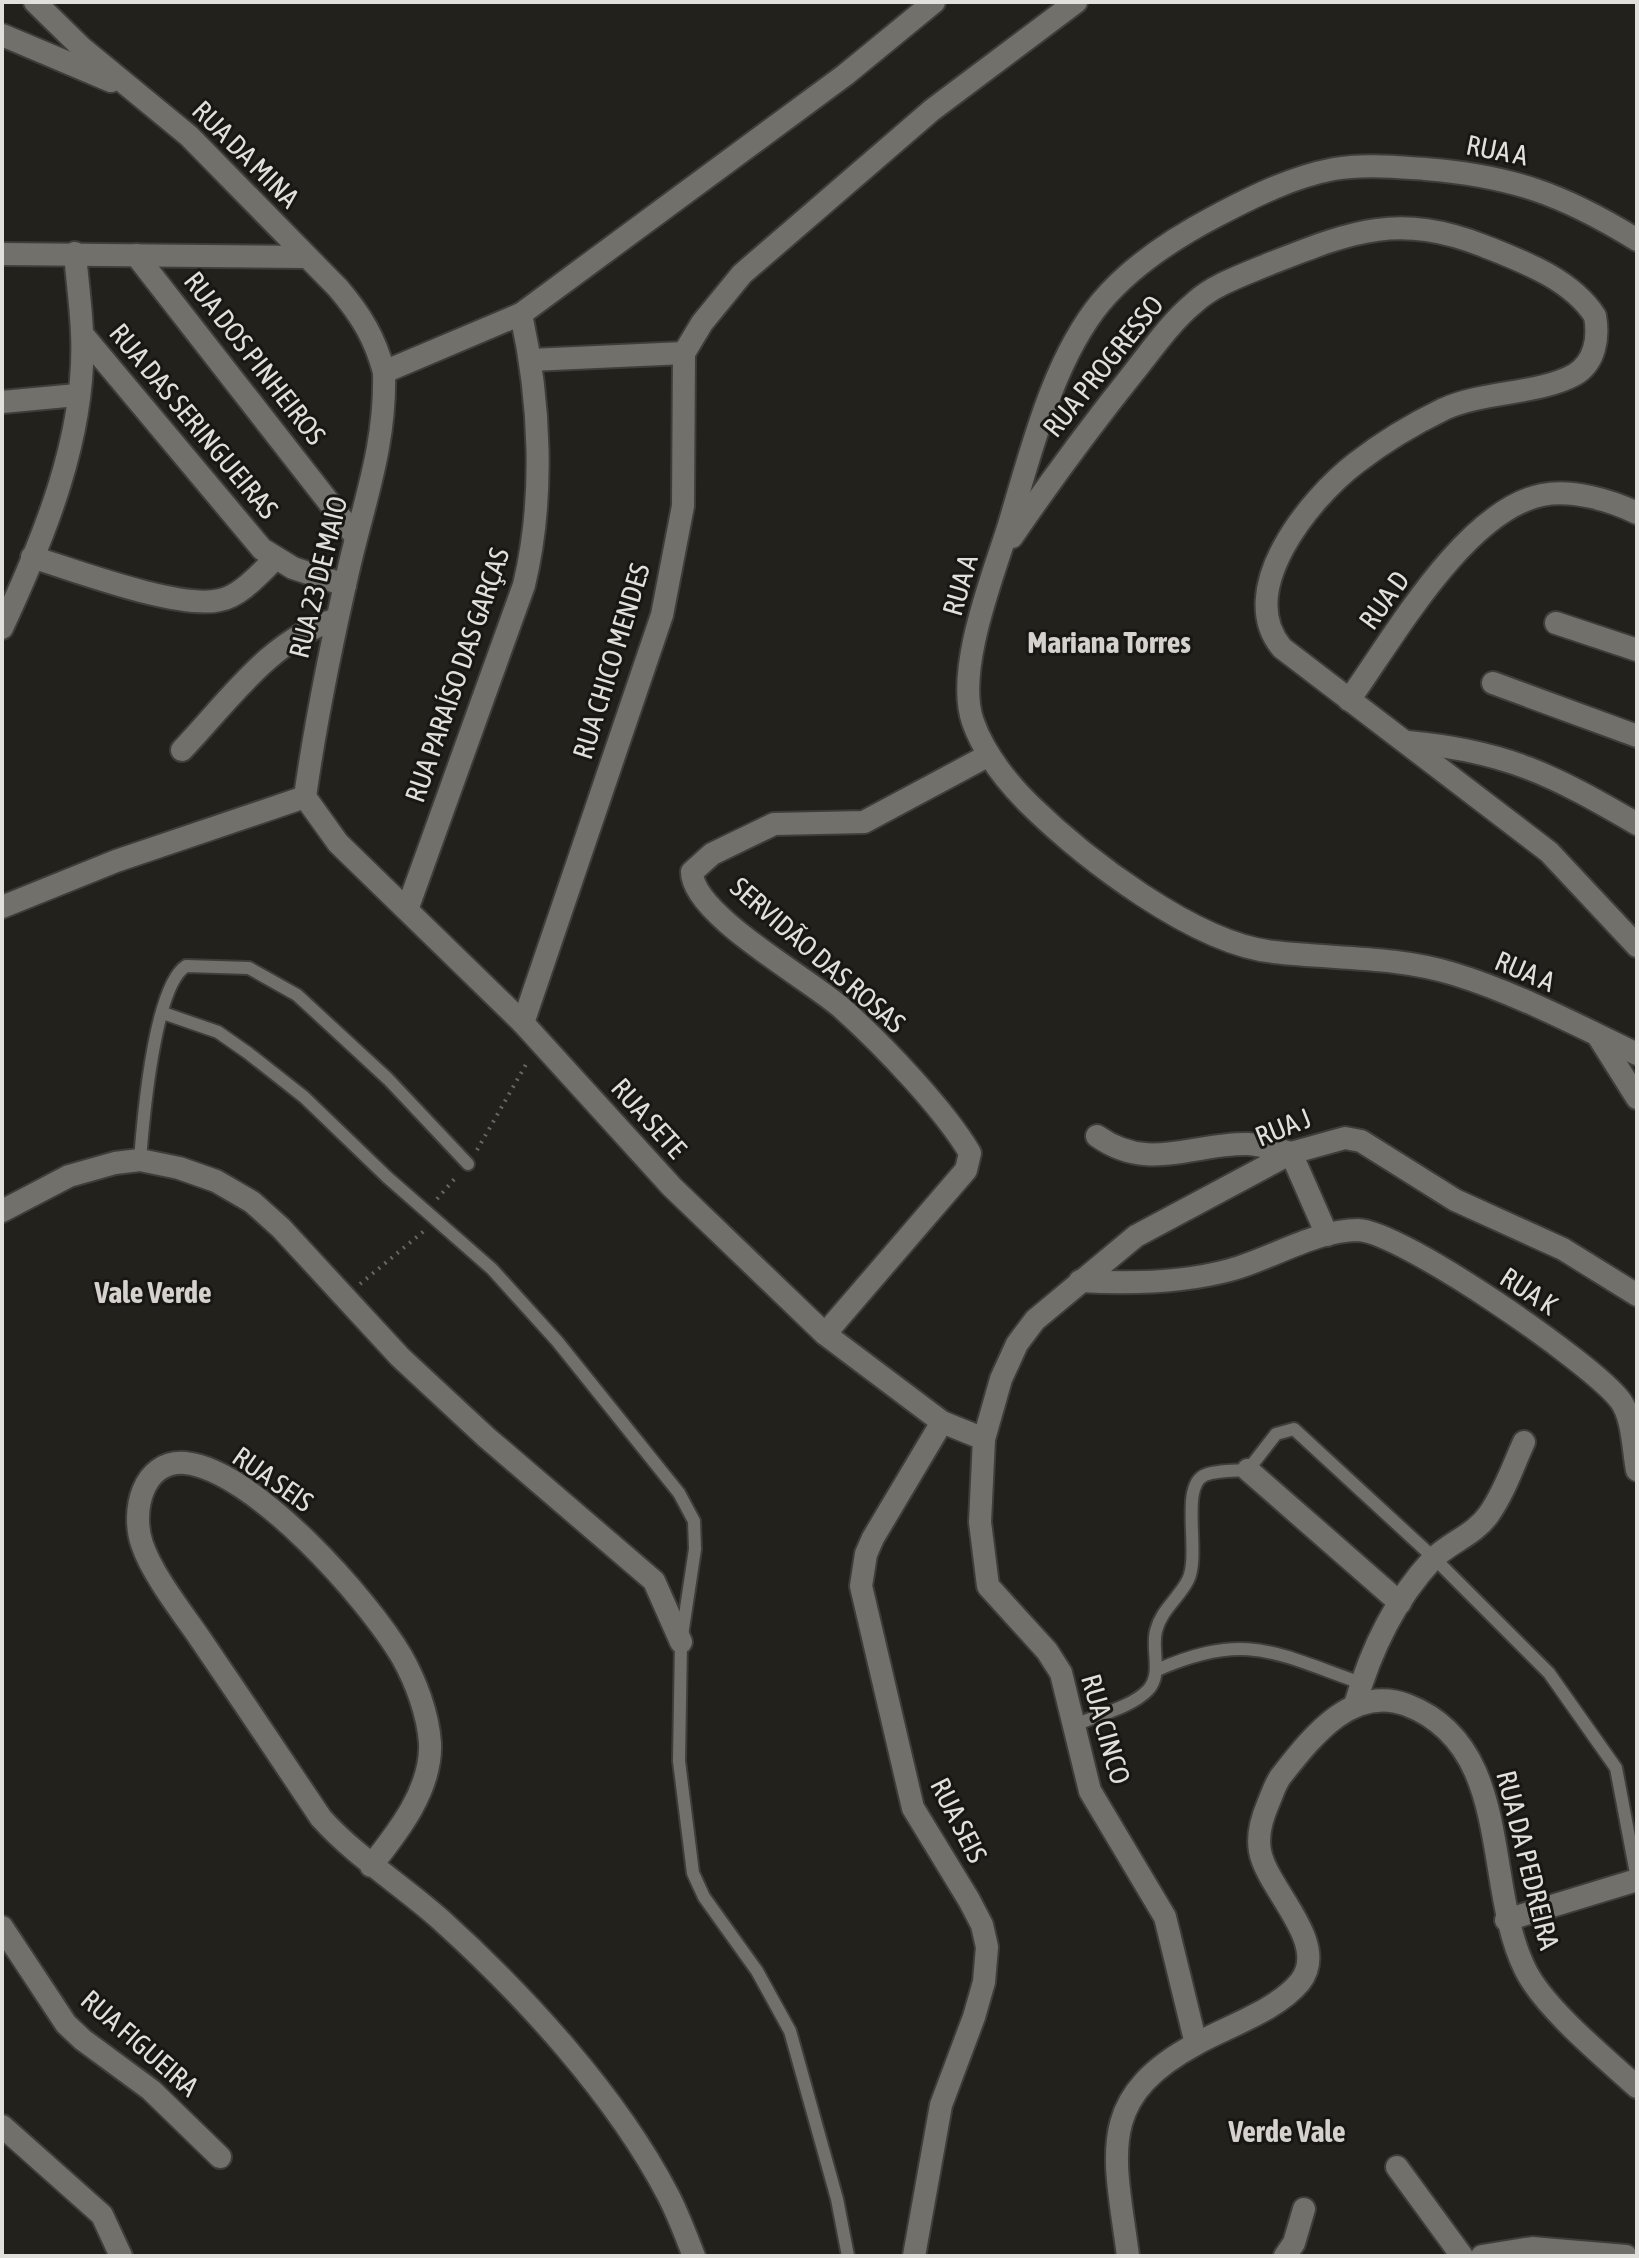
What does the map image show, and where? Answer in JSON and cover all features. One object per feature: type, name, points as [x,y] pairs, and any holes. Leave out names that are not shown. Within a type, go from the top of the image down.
[{"type":"street","points":[[384,372],[521,314],[845,75],[934,2]]},
{"type":"street","points":[[531,360],[684,353],[702,323],[742,274],[932,110],[1076,2]]},
{"type":"street","name":"RUA DA MINA","points":[[38,3],[133,91],[189,136],[361,315],[377,342],[384,372]]},
{"type":"street","points":[[2,35],[133,91]]},
{"type":"street","name":"RUA A","points":[[1637,240],[1598,216],[1543,190],[1481,174],[1390,167],[1336,169],[1270,188],[1186,231],[1137,266],[1099,304],[1071,352],[1040,421],[999,555],[976,639],[969,680],[971,719],[989,755],[1029,804],[1098,865],[1185,919],[1270,952],[1332,955],[1454,974],[1637,1054]]},
{"type":"street","name":"RUA PROGRESSO","points":[[999,555],[1075,446],[1195,301],[1273,263],[1373,228],[1418,227],[1467,239],[1560,281],[1595,316],[1597,342],[1576,374],[1486,395],[1446,408],[1407,429],[1354,464],[1321,497],[1293,532],[1275,562],[1267,591],[1269,633],[1282,648],[1349,700]]},
{"type":"street","points":[[2,628],[9,598],[32,557],[65,464],[83,335],[75,253]]},
{"type":"street","points":[[2,254],[306,257]]},
{"type":"street","name":"RUA DOS PINHEIROS","points":[[136,255],[356,537]]},
{"type":"street","name":"RUA PARAÍSO DAS GARÇAS","points":[[408,907],[524,585],[535,541],[537,480],[531,360],[521,314]]},
{"type":"street","name":"RUA DAS SERINGUEIRAS","points":[[83,335],[262,549],[275,559],[345,585]]},
{"type":"street","name":"RUA CHICO MENDES","points":[[523,1023],[662,615],[683,506],[684,353]]},
{"type":"street","name":"RUA 23 DE MAIO","points":[[305,797],[337,619],[356,537],[378,464],[385,411],[384,372]]},
{"type":"street","points":[[2,402],[77,395]]},
{"type":"street","name":"RUA D","points":[[1349,700],[1466,545],[1500,514],[1528,500],[1559,493],[1577,495],[1637,513]]},
{"type":"street","points":[[32,557],[132,587],[203,602],[223,600],[275,559]]},
{"type":"street","points":[[182,750],[287,642],[309,627],[337,619]]},
{"type":"street","points":[[1556,623],[1637,650]]},
{"type":"street","points":[[1493,683],[1637,736]]},
{"type":"street","points":[[1349,700],[1549,852],[1637,946]]},
{"type":"street","points":[[1403,742],[1463,747],[1537,770],[1637,824]]},
{"type":"street","name":"SERVIDÃO DAS ROSAS","points":[[825,1334],[966,1170],[970,1153],[888,1053],[842,1007],[730,924],[694,883],[692,872],[712,854],[774,824],[871,819],[989,755]]},
{"type":"street","points":[[2,907],[116,861],[305,797]]},
{"type":"street","name":"RUA SETE","points":[[305,797],[338,843],[408,907],[523,1023],[672,1187],[825,1334],[942,1422],[984,1439]]},
{"type":"street","points":[[1597,1035],[1637,1098]]},
{"type":"street","points":[[1097,1136],[1116,1149],[1140,1156],[1252,1144],[1291,1153],[1327,1235]]},
{"type":"street","name":"RUA J","points":[[1017,1344],[1035,1320],[1136,1236],[1291,1153],[1331,1140],[1361,1141],[1455,1200],[1563,1249],[1637,1295]]},
{"type":"street","points":[[2,1211],[69,1176],[115,1163],[140,1160],[192,1172],[252,1202],[281,1228],[343,1299],[486,1437],[654,1581],[681,1642]]},
{"type":"street","name":"RUA K","points":[[1080,1281],[1145,1281],[1229,1270],[1327,1235],[1360,1230],[1387,1238],[1569,1352],[1623,1404],[1637,1470]]},
{"type":"street","name":"RUA CINCO","points":[[1017,1344],[1001,1379],[984,1439],[980,1522],[988,1586],[1047,1651],[1061,1673],[1077,1724],[1090,1791],[1165,1917],[1196,2044]]},
{"type":"street","name":"RUA SEIS","points":[[914,2256],[941,2105],[984,1982],[987,1947],[975,1913],[913,1808],[861,1586],[866,1554],[873,1538],[942,1422]]},
{"type":"street","points":[[1128,2256],[1118,2182],[1123,2112],[1130,2097],[1152,2072],[1282,1997],[1300,1982],[1308,1968],[1307,1944],[1266,1871],[1259,1849],[1261,1820],[1278,1780],[1312,1739],[1355,1705],[1377,1641],[1400,1603],[1434,1558],[1476,1529],[1490,1514],[1524,1442]]},
{"type":"street","name":"RUA SEIS","points":[[371,1866],[413,1806],[426,1771],[430,1745],[425,1710],[402,1657],[337,1573],[282,1519],[213,1471],[183,1463],[166,1466],[145,1481],[139,1500],[142,1545],[181,1611],[321,1818],[345,1845],[371,1866],[401,1886],[443,1921],[566,2051],[625,2127],[668,2195],[694,2256]]},
{"type":"street","points":[[1248,1470],[1400,1603]]},
{"type":"street","name":"RUA DA PEDREIRA","points":[[1355,1705],[1372,1699],[1393,1700],[1416,1708],[1452,1734],[1468,1754],[1487,1806],[1506,1920],[1527,1973],[1582,2036],[1637,2087]]},
{"type":"street","points":[[1506,1920],[1637,1879]]},
{"type":"street","name":"RUA FIGUEIRA","points":[[2,1927],[66,2024],[151,2090],[220,2157]]},
{"type":"street","points":[[2,2126],[102,2215],[121,2256]]},
{"type":"street","points":[[1397,2167],[1462,2256]]},
{"type":"street","points":[[1285,2256],[1294,2243],[1304,2209]]},
{"type":"street","points":[[1482,2256],[1532,2248],[1626,2256]]},
{"type":"lane","points":[[140,1160],[147,1078],[173,981],[186,966],[225,964],[269,977],[297,995],[388,1079],[468,1164]]},
{"type":"lane","points":[[163,1013],[218,1032],[248,1053],[304,1097],[430,1216],[492,1269],[557,1341],[679,1493],[694,1521],[695,1549],[681,1642],[679,1761],[693,1873],[704,1897],[757,1971],[790,2031],[837,2199],[848,2256]]},
{"type":"lane","points":[[1077,1724],[1140,1697],[1150,1688],[1157,1670],[1157,1626],[1189,1579],[1193,1562],[1193,1490],[1205,1475],[1248,1470],[1276,1434],[1287,1428],[1301,1432],[1549,1673],[1616,1768],[1637,1879]]},
{"type":"lane","points":[[1157,1670],[1195,1653],[1244,1647],[1361,1683]]},
{"type":"path","points":[[343,1299],[430,1216],[502,1112],[538,1041]]},
{"type":"district","name":"Mariana Torres","points":[[1109,642]]},
{"type":"district","name":"Vale Verde","points":[[153,1292]]},
{"type":"district","name":"Verde Vale","points":[[1287,2131]]}]
